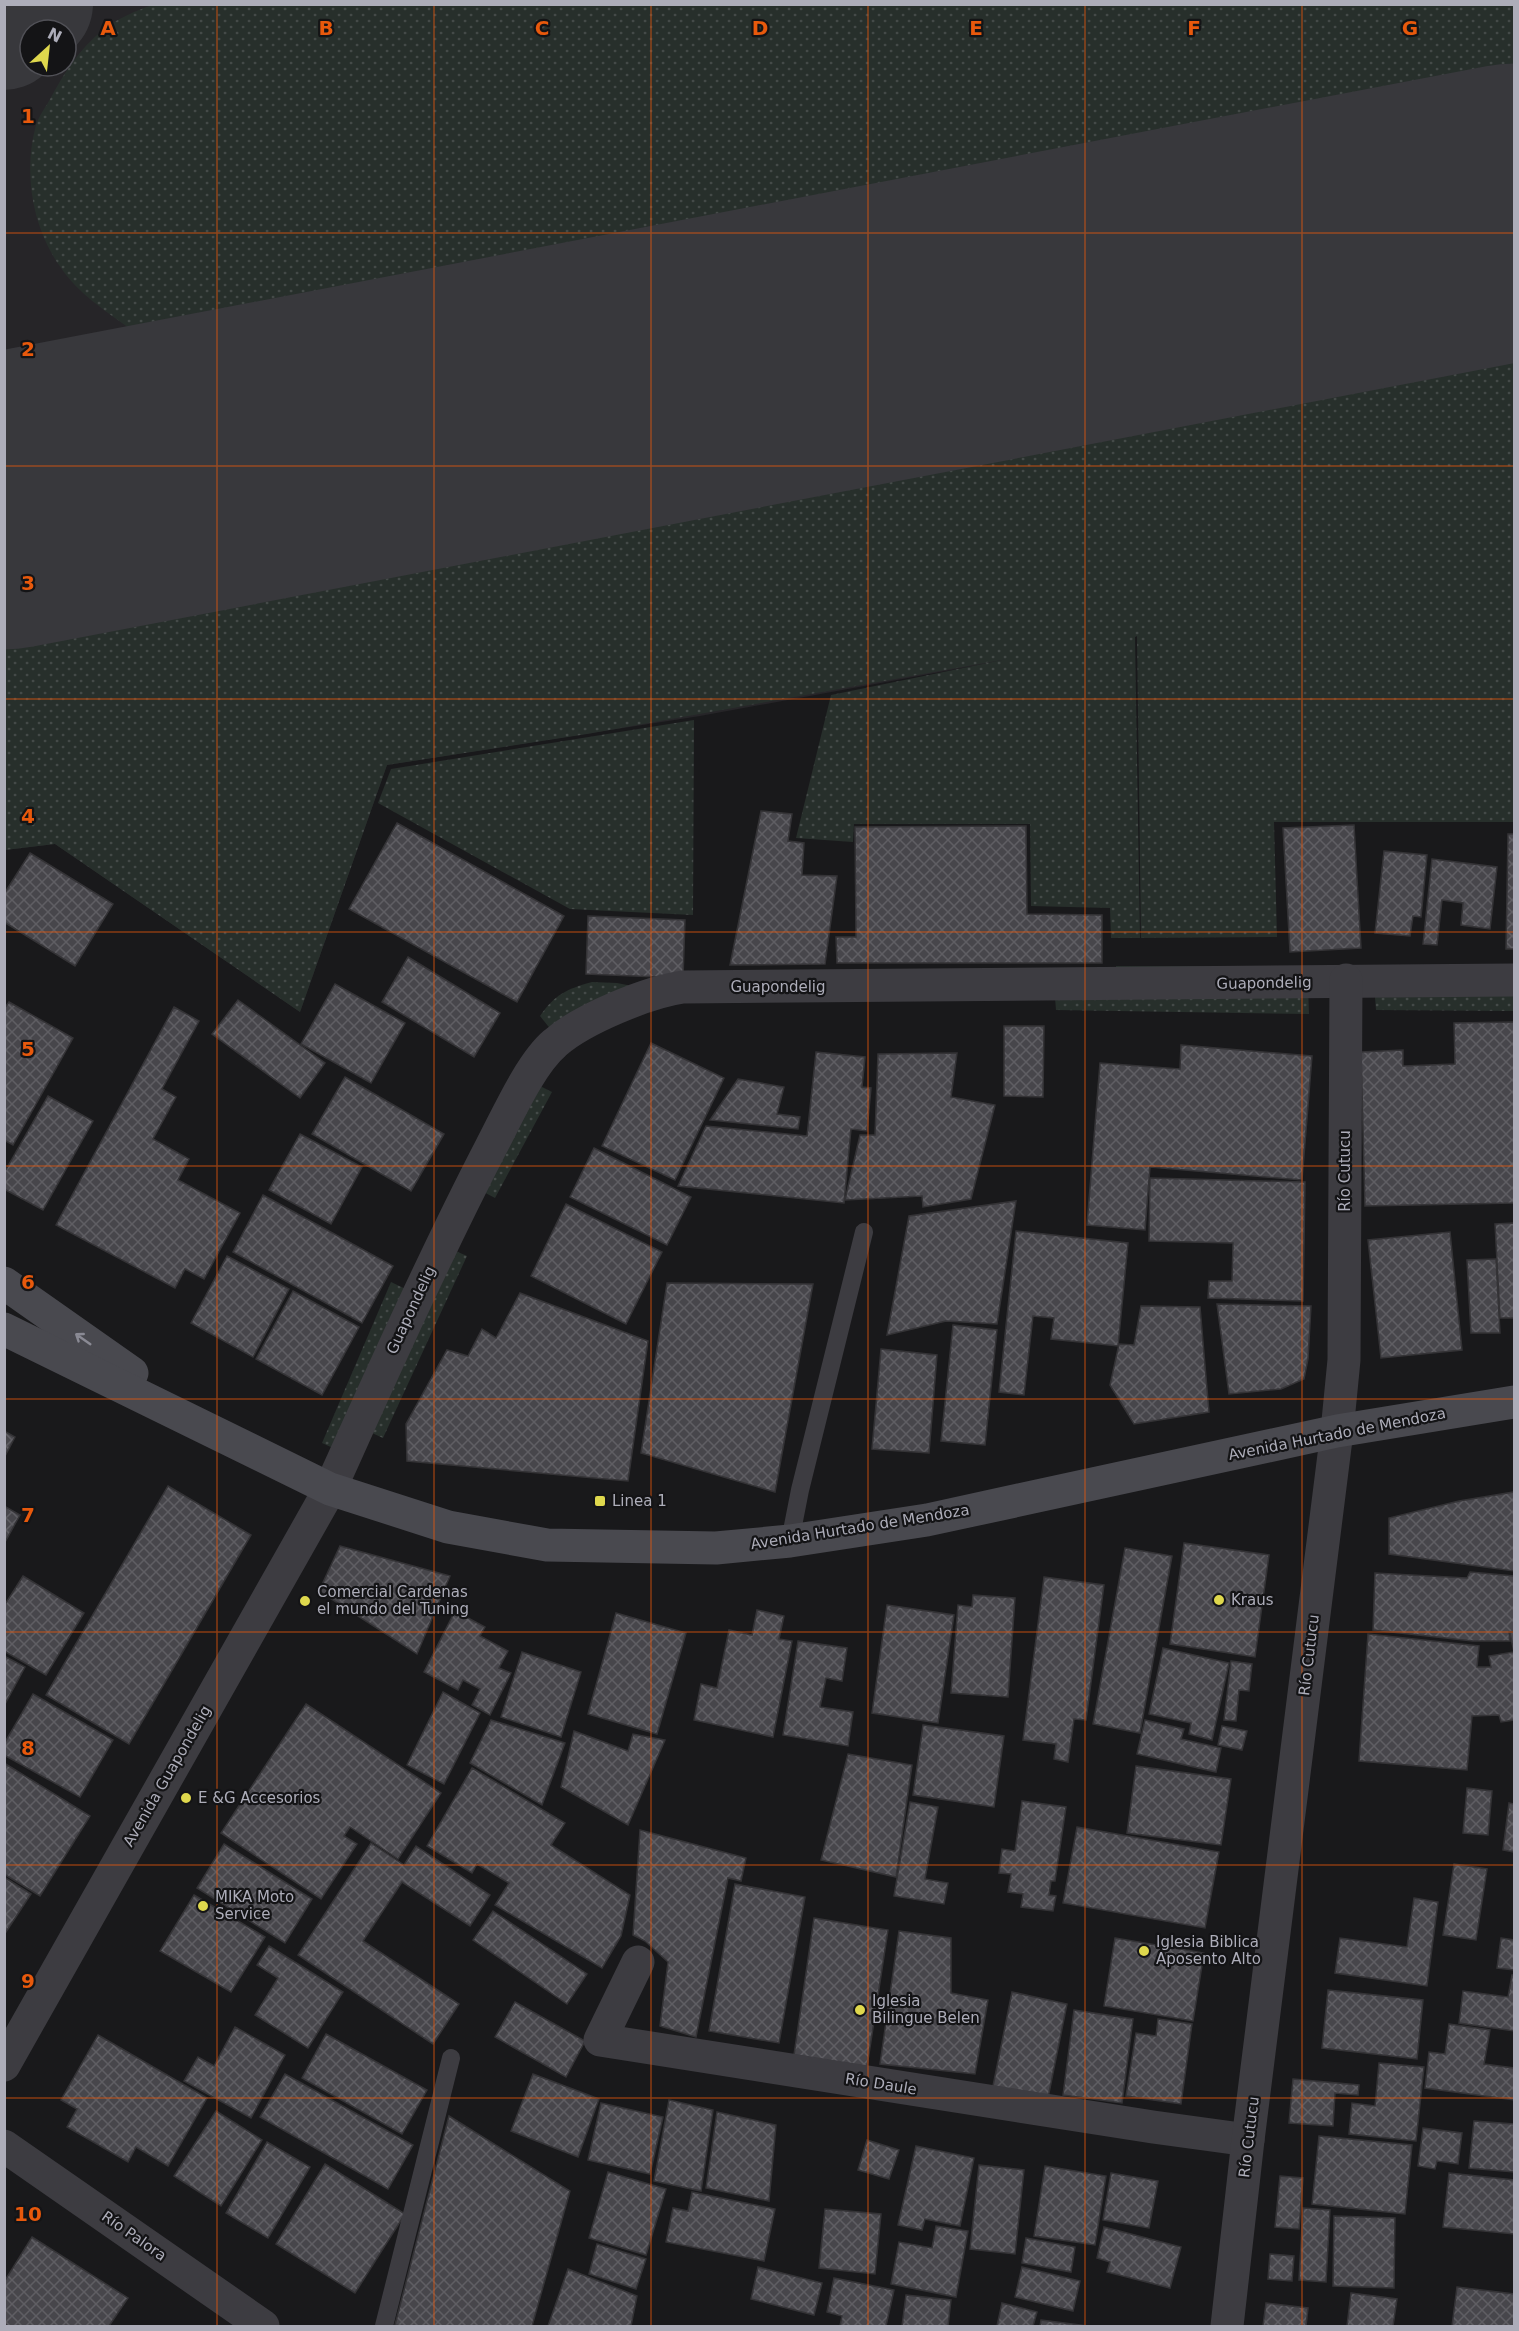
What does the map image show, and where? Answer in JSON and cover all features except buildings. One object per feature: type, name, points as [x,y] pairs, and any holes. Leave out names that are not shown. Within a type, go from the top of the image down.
[{"type":"main road","name":"Avenida Hurtado de Mendoza","points":[[4,1284],[216,1433]]},
{"type":"main road","name":"Avenida Hurtado de Mendoza","points":[[4,1329],[330,1489],[448,1527],[548,1545],[716,1548],[790,1541],[927,1520],[1337,1431],[1515,1402]]},
{"type":"street","name":"Río Cutucu","points":[[1227,2326],[1344,1360],[1346,980]]},
{"type":"street","name":"Guapondelig","points":[[330,1489],[443,1241],[516,1101],[542,1058],[554,1044],[588,1022],[630,1003],[684,987],[1515,980]]},
{"type":"street","name":"Avenida Guapondelig","points":[[4,2065],[330,1489]]},
{"type":"street","name":"Río Daule","points":[[638,1962],[600,2040],[1153,2127],[1248,2139]]},
{"type":"street","name":"Río Palora","points":[[4,2146],[262,2326]]},
{"type":"lane","points":[[790,1541],[800,1490],[864,1232]]},
{"type":"lane","points":[[384,2326],[451,2058]]},
{"type":"shaded area","points":[[1514,4],[1514,64],[183,323],[129,328],[92,301],[76,286],[51,252],[37,218],[30,162],[37,122],[60,81],[62,78],[78,78],[80,53],[109,25],[152,5]]},
{"type":"shaded area","points":[[4,5],[1514,5],[1514,571],[1378,592],[700,716],[387,765],[300,1012],[55,844],[5,850]]},
{"type":"shaded area","points":[[1514,350],[1514,822],[1274,822],[1277,937],[1141,938],[1137,636],[1135,637],[1140,938],[1111,938],[1110,908],[1031,906],[1030,824],[854,824],[853,842],[796,838],[831,695],[1007,659],[587,734],[387,765],[300,1012],[55,844],[5,850],[5,640]]},
{"type":"shaded area","points":[[694,720],[693,915],[570,909],[378,803],[391,769]]},
{"type":"shaded area","points":[[1116,966],[1305,966],[1309,1014],[1056,1010],[1054,985],[1116,985]]},
{"type":"shaded area","points":[[592,982],[637,987],[556,1036],[540,1016],[562,993]]},
{"type":"shaded area","points":[[1374,984],[1514,984],[1514,1011],[1376,1010]]},
{"type":"shaded area","points":[[532,1082],[552,1092],[495,1198],[476,1188]]},
{"type":"shaded area","points":[[442,1245],[467,1256],[383,1438],[361,1428]]},
{"type":"shaded area","points":[[391,1282],[416,1294],[344,1453],[322,1443]]},
{"type":"taxiway","points":[[4,31],[34,4]]},
{"type":"runway","points":[[4,501],[1514,212]]},
{"type":"place","name":"Linea 1","points":[[600,1501]]},
{"type":"place","name":"Kraus","points":[[1219,1600]]},
{"type":"place","name":"Comercial Cardenas el mundo del Tuning","points":[[305,1601]]},
{"type":"place","name":"E &G Accesorios","points":[[186,1798]]},
{"type":"place","name":"MIKA Moto Service","points":[[203,1906]]},
{"type":"place","name":"Iglesia Biblica Aposento Alto","points":[[1144,1951]]},
{"type":"place","name":"Iglesia Bilingue Belen","points":[[860,2010]]}]
